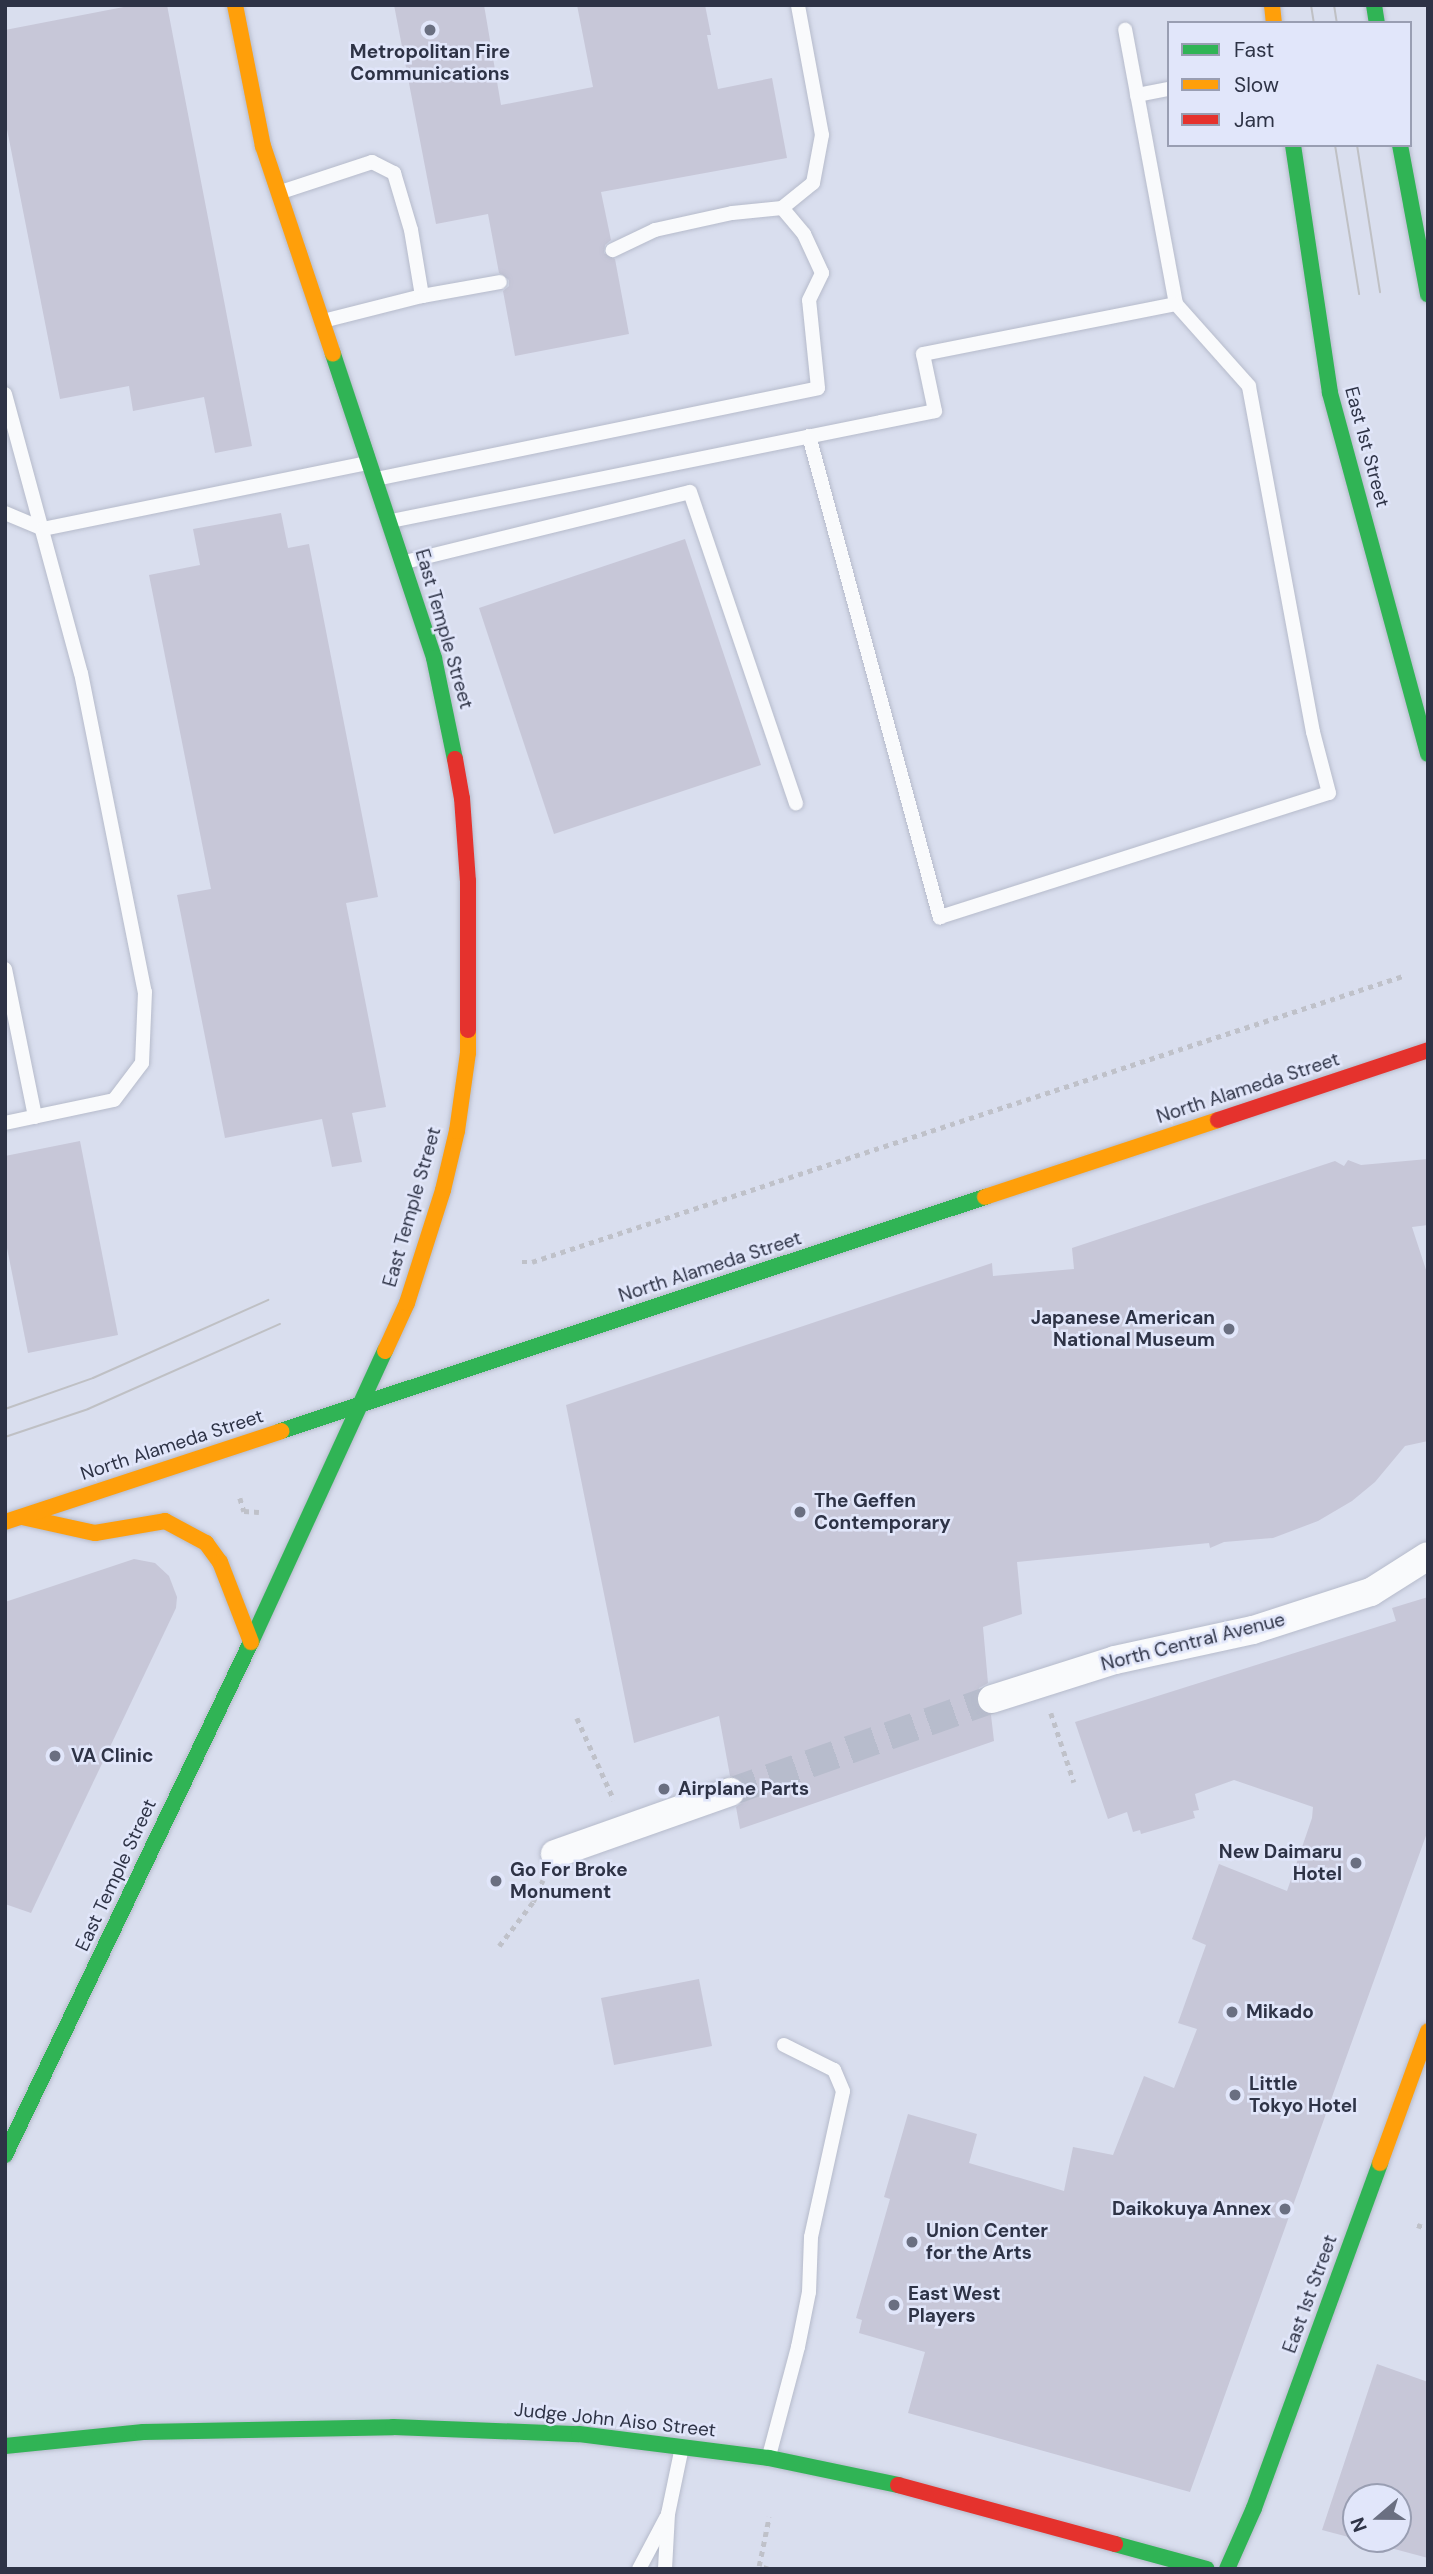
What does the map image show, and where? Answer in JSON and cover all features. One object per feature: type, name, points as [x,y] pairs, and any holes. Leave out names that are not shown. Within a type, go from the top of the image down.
[{"type":"main road","name":"East Temple Street","points":[[5,2155],[22,2107],[251,1642],[407,1303],[443,1190],[457,1131],[467,1053],[470,936],[462,798],[434,658],[263,146],[235,5]]},
{"type":"main road","name":"East 1st Street","points":[[1293,147],[1330,393],[1428,754]]},
{"type":"main road","points":[[1400,147],[1428,294]]},
{"type":"main road","name":"North Alameda Street","points":[[12,1519],[360,1406],[1428,1050]]},
{"type":"main road","points":[[12,1519],[95,1533],[165,1521],[206,1543],[220,1562],[251,1642]]},
{"type":"main road","name":"East 1st Street","points":[[1227,2569],[1254,2508],[1428,2031]]},
{"type":"main road","name":"Judge John Aiso Street","points":[[5,2446],[143,2432],[393,2427],[579,2434],[769,2458],[888,2482],[1207,2569]]},
{"type":"street","name":"North Central Avenue","points":[[992,1699],[1115,1660],[1253,1630],[1371,1592],[1428,1556]]},
{"type":"street","points":[[555,1854],[730,1792]]},
{"type":"lane","points":[[613,250],[655,230],[732,214],[782,208],[813,183],[822,135],[799,5]]},
{"type":"lane","points":[[810,436],[940,918],[1329,793],[1313,732],[1249,386],[1176,304],[1125,30]]},
{"type":"lane","points":[[1137,95],[1167,89]]},
{"type":"lane","points":[[278,193],[372,162],[394,173],[411,230],[422,296]]},
{"type":"lane","points":[[375,480],[818,388],[809,300],[822,273],[804,234],[782,208]]},
{"type":"lane","points":[[321,321],[422,296],[500,282]]},
{"type":"lane","points":[[390,521],[935,411],[923,354],[1176,304]]},
{"type":"lane","points":[[5,394],[81,673],[145,992],[142,1063],[114,1100],[5,1123]]},
{"type":"lane","points":[[5,513],[43,529],[369,463]]},
{"type":"lane","points":[[403,563],[690,492],[796,803]]},
{"type":"lane","points":[[5,969],[35,1117]]},
{"type":"lane","points":[[769,2458],[798,2347],[809,2292],[811,2237],[844,2091],[834,2070],[784,2045]]},
{"type":"lane","points":[[665,2569],[668,2514],[682,2445]]},
{"type":"lane","points":[[639,2569],[668,2514]]},
{"type":"path","points":[[522,1262],[545,1258],[1403,976]]},
{"type":"path","points":[[240,1498],[244,1511],[258,1512]]},
{"type":"path","points":[[1041,1682],[1074,1782]]},
{"type":"path","points":[[577,1718],[627,1829]]},
{"type":"path","points":[[499,1946],[533,1902],[555,1854]]},
{"type":"path","points":[[1417,2225],[1426,2228]]},
{"type":"path","points":[[768,2569],[759,2566],[769,2517]]},
{"type":"building","points":[[134,5],[167,5],[252,446],[215,453],[204,397],[133,411],[129,386],[60,399],[5,119],[5,30]]},
{"type":"building","points":[[394,5],[484,5],[501,105],[593,87],[577,5],[705,5],[711,35],[707,35],[718,89],[772,78],[787,158],[601,192],[611,240],[605,245],[604,253],[615,259],[629,334],[515,356],[503,291],[509,286],[509,280],[499,273],[488,214],[436,224]]},
{"type":"building","points":[[281,513],[288,548],[309,544],[378,897],[346,903],[386,1107],[352,1113],[362,1162],[332,1167],[322,1119],[225,1138],[177,895],[211,889],[149,575],[200,565],[193,529]]},
{"type":"building","points":[[685,539],[761,765],[554,834],[479,608]]},
{"type":"building","points":[[80,1141],[118,1335],[28,1353],[5,1238],[5,1156]]},
{"type":"building","points":[[1428,1159],[1428,1225],[1412,1227],[1428,1276],[1428,1441],[1405,1446],[1375,1482],[1352,1501],[1318,1521],[1273,1538],[1224,1542],[1210,1548],[1209,1543],[1017,1562],[1022,1614],[983,1627],[988,1683],[979,1688],[976,1703],[981,1712],[991,1715],[994,1741],[740,1829],[736,1807],[743,1802],[746,1787],[740,1779],[730,1776],[719,1716],[634,1743],[566,1405],[992,1263],[993,1276],[1074,1269],[1072,1248],[1335,1161],[1344,1166],[1348,1160],[1361,1165]]},
{"type":"building","name":"VA Clinic","points":[[134,1559],[155,1563],[169,1576],[177,1597],[176,1608],[31,1913],[5,1904],[5,1602]]},
{"type":"building","points":[[1428,1597],[1428,1830],[1190,2492],[908,2413],[925,2352],[859,2333],[862,2320],[856,2318],[890,2199],[884,2197],[908,2114],[977,2134],[969,2163],[1064,2191],[1073,2147],[1113,2155],[1144,2076],[1174,2088],[1197,2029],[1178,2023],[1206,1945],[1192,1939],[1219,1864],[1287,1891],[1312,1818],[1313,1807],[1234,1780],[1195,1794],[1199,1810],[1193,1811],[1195,1818],[1141,1834],[1140,1830],[1133,1832],[1127,1812],[1108,1819],[1075,1722],[1396,1621],[1392,1608]]},
{"type":"building","points":[[699,1979],[712,2046],[614,2065],[601,1998]]},
{"type":"building","points":[[1377,2364],[1428,2382],[1428,2558],[1409,2553],[1412,2553],[1412,2483],[1342,2483],[1342,2535],[1322,2530]]},
{"type":"tunnel","points":[[730,1792],[992,1699]]},
{"type":"tram line","points":[[1311,5],[1314,21]]},
{"type":"tram line","points":[[1334,5],[1337,21]]},
{"type":"tram line","points":[[1335,147],[1359,294]]},
{"type":"tram line","points":[[1357,147],[1380,292]]},
{"type":"tram line","points":[[5,1409],[93,1378],[268,1300]]},
{"type":"tram line","points":[[5,1437],[88,1409],[280,1324]]},
{"type":"traffic: fast","points":[[1374,5],[1377,21]]},
{"type":"traffic: fast","points":[[1293,147],[1330,393],[1428,754]]},
{"type":"traffic: fast","points":[[1400,147],[1428,294]]},
{"type":"traffic: fast","points":[[333,354],[434,658],[455,759]]},
{"type":"traffic: fast","points":[[281,1431],[985,1197]]},
{"type":"traffic: fast","points":[[5,2155],[251,1642],[385,1351]]},
{"type":"traffic: fast","points":[[1227,2569],[1254,2508],[1380,2163]]},
{"type":"traffic: fast","points":[[5,2446],[143,2432],[393,2427],[579,2434],[769,2458],[898,2485]]},
{"type":"traffic: fast","points":[[1115,2544],[1207,2569]]},
{"type":"traffic: slow","points":[[235,5],[263,146],[333,354]]},
{"type":"traffic: slow","points":[[1272,5],[1274,21]]},
{"type":"traffic: slow","points":[[385,1351],[407,1303],[443,1190],[457,1131],[468,1053],[468,1030]]},
{"type":"traffic: slow","points":[[985,1197],[1218,1120]]},
{"type":"traffic: slow","points":[[5,1522],[281,1431]]},
{"type":"traffic: slow","points":[[22,1517],[95,1533],[165,1521],[206,1543],[220,1562],[251,1642]]},
{"type":"traffic: slow","points":[[1380,2163],[1428,2031]]},
{"type":"traffic: jam","points":[[455,759],[462,798],[468,881],[468,1030]]},
{"type":"traffic: jam","points":[[1218,1120],[1428,1050]]},
{"type":"traffic: jam","points":[[898,2485],[1115,2544]]},
{"type":"place","name":"Metropolitan Fire Communications","points":[[430,30]]},
{"type":"place","name":"Japanese American National Museum","points":[[1229,1329]]},
{"type":"place","name":"The Geffen Contemporary","points":[[800,1512]]},
{"type":"place","name":"VA Clinic","points":[[55,1756]]},
{"type":"place","name":"Airplane Parts","points":[[664,1789]]},
{"type":"place","name":"New Daimaru Hotel","points":[[1356,1863]]},
{"type":"place","name":"Go For Broke Monument","points":[[496,1881]]},
{"type":"place","name":"Mikado","points":[[1232,2012]]},
{"type":"place","name":"Little Tokyo Hotel","points":[[1235,2095]]},
{"type":"place","name":"Daikokuya Annex","points":[[1285,2209]]},
{"type":"place","name":"Union Center for the Arts","points":[[912,2242]]},
{"type":"place","name":"East West Players","points":[[894,2305]]}]
